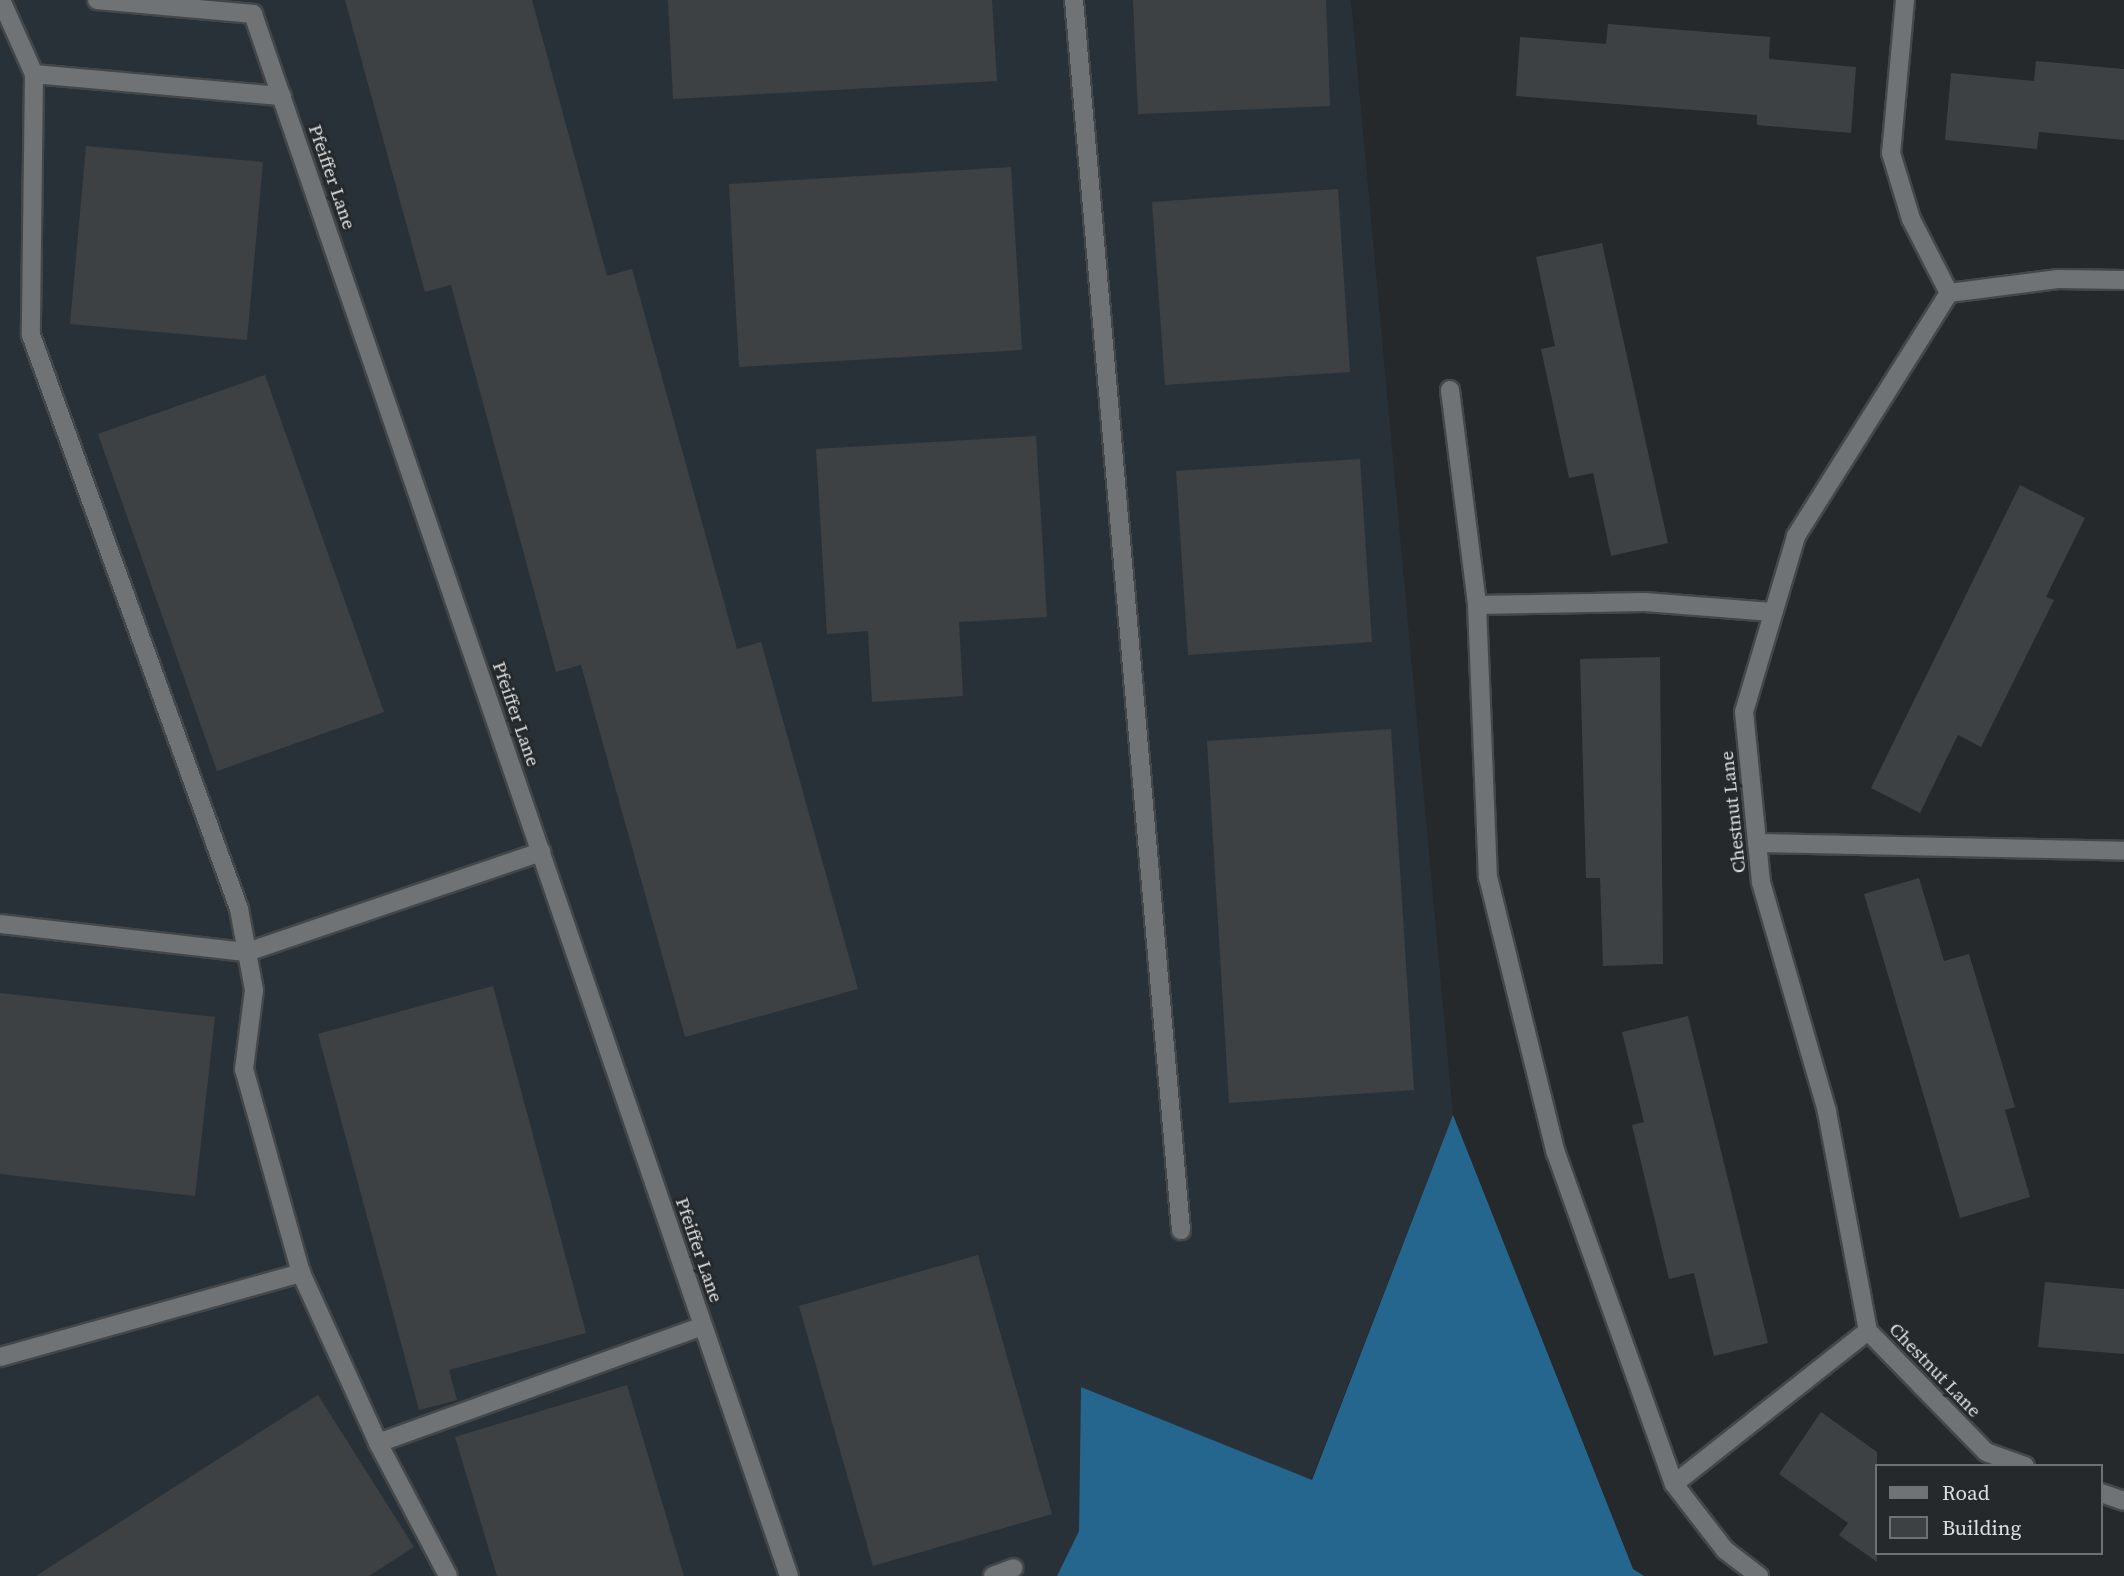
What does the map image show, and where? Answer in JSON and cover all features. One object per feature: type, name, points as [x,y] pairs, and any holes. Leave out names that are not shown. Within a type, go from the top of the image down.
[{"type":"street","points":[[1,0],[34,74],[31,335],[239,909],[254,990],[244,1069],[301,1273],[378,1443],[448,1576]]},
{"type":"street","name":"Pfeiffer Lane","points":[[97,0],[259,7],[282,96],[789,1576]]},
{"type":"street","points":[[1074,0],[1181,1230]]},
{"type":"street","points":[[1905,0],[1891,153],[1911,219],[1949,293],[2058,279],[2124,280]]},
{"type":"street","points":[[34,74],[282,96]]},
{"type":"street","name":"Chestnut Lane","points":[[1949,293],[1796,536],[1744,712],[1761,882],[1827,1111],[1868,1331],[1986,1452],[2019,1464]]},
{"type":"street","points":[[1450,390],[1477,605],[1488,877],[1556,1153],[1674,1484],[1725,1550],[1759,1576]]},
{"type":"street","points":[[1477,605],[1645,602],[1772,612]]},
{"type":"street","points":[[1757,843],[2124,851]]},
{"type":"street","points":[[0,924],[247,952],[541,852]]},
{"type":"street","points":[[0,1357],[301,1273]]},
{"type":"street","points":[[378,1443],[703,1326]]},
{"type":"street","points":[[1674,1484],[1868,1331]]},
{"type":"street","points":[[2103,1494],[2124,1501]]},
{"type":"street","points":[[993,1576],[1014,1568]]},
{"type":"shaded area","points":[[0,0],[1351,0],[1453,1115],[1311,1480],[1081,1387],[1079,1531],[1057,1576],[0,1576]]},
{"type":"shaded area","points":[[1453,1115],[1633,1569],[1644,1576],[1057,1576],[1079,1531],[1081,1387],[1312,1480]]},
{"type":"building","points":[[345,0],[532,0],[607,276],[632,269],[737,649],[761,642],[858,989],[685,1037],[581,665],[556,672],[451,285],[425,292]]},
{"type":"building","points":[[668,0],[992,0],[997,81],[673,99]]},
{"type":"building","points":[[1133,0],[1326,0],[1330,106],[1138,114]]},
{"type":"building","points":[[1608,24],[1770,37],[1769,59],[1856,67],[1851,133],[1757,125],[1757,115],[1516,96],[1520,37],[1606,44]]},
{"type":"building","points":[[2036,61],[2124,69],[2124,140],[2039,132],[2037,149],[1945,140],[1951,73],[2034,81]]},
{"type":"building","points":[[86,146],[263,162],[247,340],[70,324]]},
{"type":"building","points":[[1011,167],[1022,350],[739,367],[729,184]]},
{"type":"building","points":[[1338,189],[1350,372],[1165,385],[1152,202]]},
{"type":"building","points":[[1602,243],[1668,543],[1611,556],[1593,473],[1569,478],[1541,349],[1555,346],[1536,257]]},
{"type":"building","points":[[265,375],[384,712],[217,771],[98,434]]},
{"type":"building","points":[[1036,436],[1047,617],[959,622],[963,696],[872,702],[868,631],[827,634],[816,449]]},
{"type":"building","points":[[1360,459],[1372,642],[1188,655],[1176,471]]},
{"type":"building","points":[[2020,485],[2085,518],[2046,597],[2054,600],[1981,747],[1958,735],[1920,813],[1871,788]]},
{"type":"building","points":[[1660,657],[1663,964],[1603,966],[1600,878],[1586,878],[1580,659]]},
{"type":"building","points":[[1391,729],[1414,1090],[1229,1103],[1207,741]]},
{"type":"building","points":[[1919,878],[1944,961],[1969,954],[2015,1107],[2005,1110],[2030,1197],[1960,1218],[1864,894]]},
{"type":"building","points":[[493,986],[586,1333],[449,1370],[457,1400],[419,1410],[318,1034]]},
{"type":"building","points":[[0,993],[215,1017],[195,1196],[0,1174]]},
{"type":"building","points":[[1688,1016],[1768,1343],[1714,1356],[1694,1273],[1669,1279],[1632,1125],[1644,1122],[1622,1032]]},
{"type":"building","points":[[978,1255],[1052,1514],[873,1566],[799,1306]]},
{"type":"building","points":[[2045,1282],[2124,1289],[2124,1354],[2038,1347]]},
{"type":"building","points":[[627,1385],[684,1576],[497,1576],[455,1437]]},
{"type":"building","points":[[318,1395],[414,1547],[369,1576],[36,1576]]},
{"type":"building","points":[[1821,1412],[1877,1452],[1877,1562],[1839,1535],[1848,1523],[1779,1474]]}]
